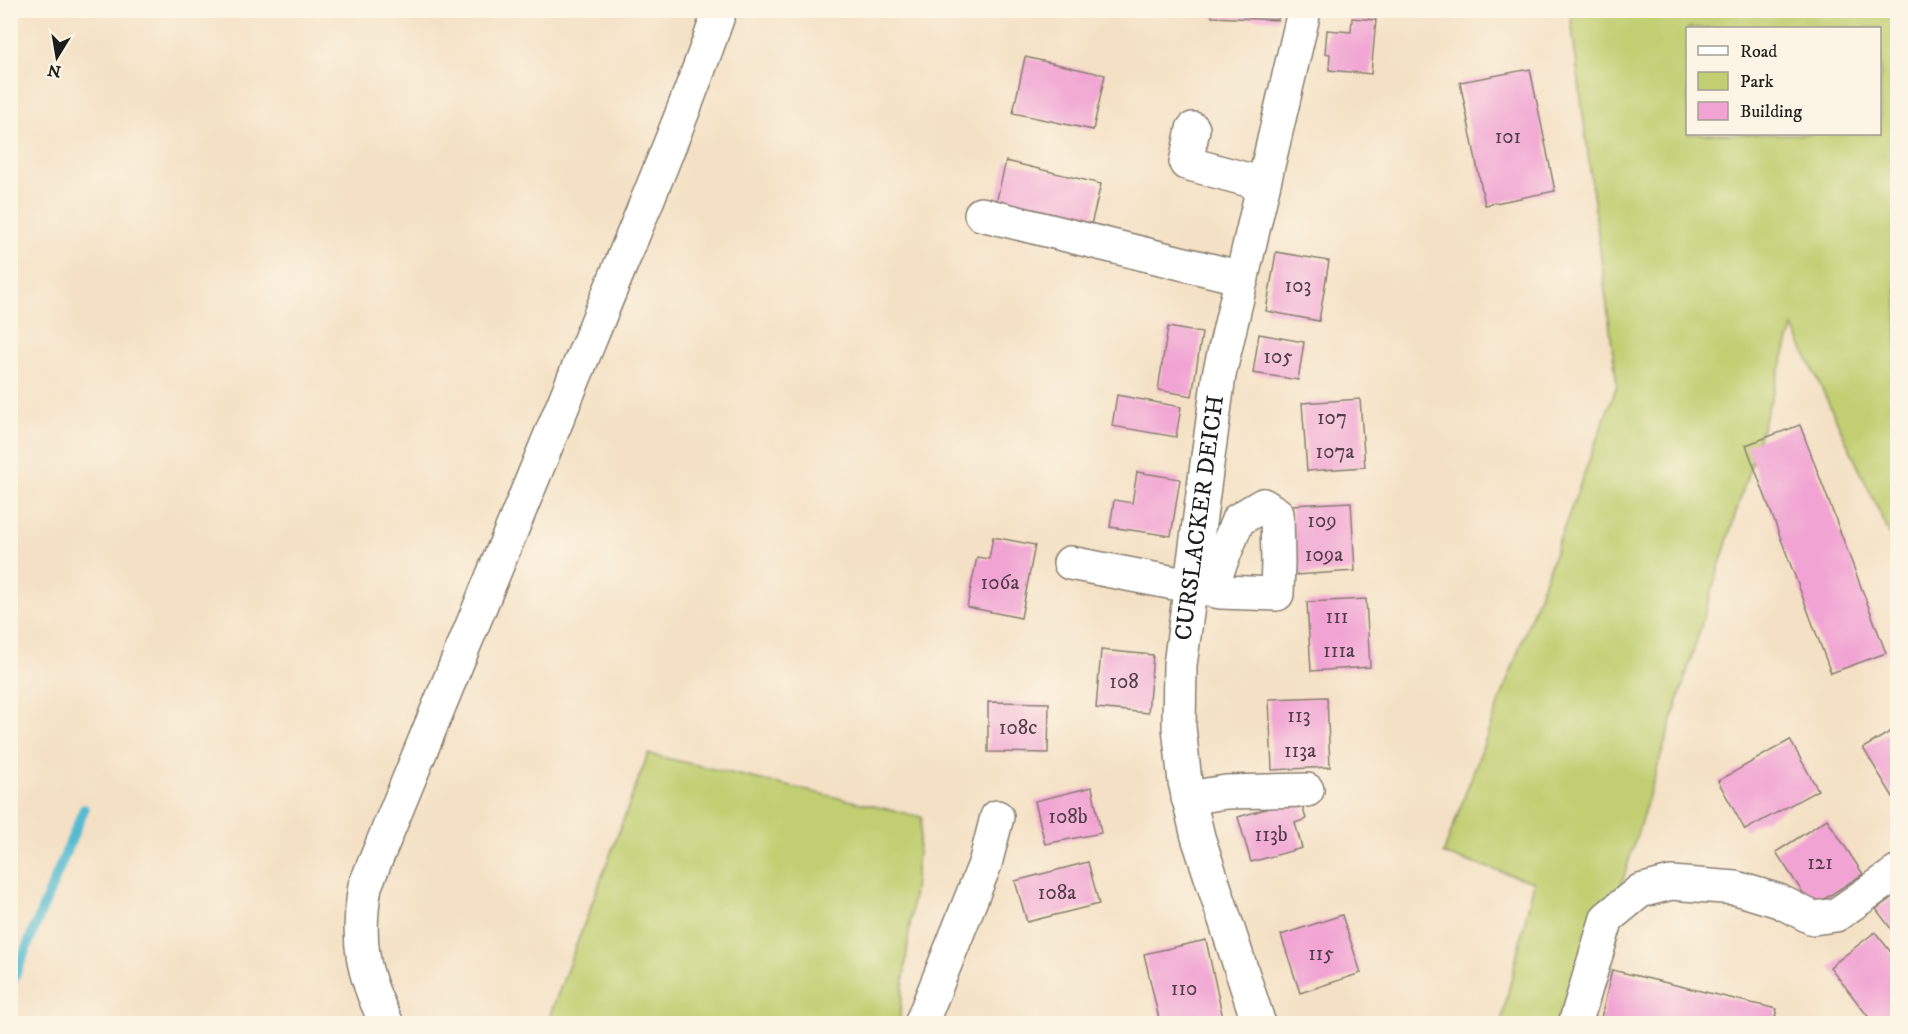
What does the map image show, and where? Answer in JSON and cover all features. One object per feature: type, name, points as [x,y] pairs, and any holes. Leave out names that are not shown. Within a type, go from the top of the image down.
[{"type":"street","points":[[387,1023],[374,998],[364,965],[360,914],[365,886],[700,69],[720,10]]},
{"type":"street","name":"CURSLACKER DEICH","points":[[1259,1023],[1198,837],[1188,798],[1179,727],[1180,665],[1201,588],[1219,375],[1303,16],[1302,10]]},
{"type":"street","points":[[1193,129],[1186,163],[1263,184]]},
{"type":"street","points":[[981,214],[1242,278]]},
{"type":"street","points":[[1070,563],[1201,588]]},
{"type":"street","points":[[1188,798],[1226,792],[1307,790]]},
{"type":"street","points":[[921,1023],[985,864],[997,816]]},
{"type":"street","points":[[1575,1023],[1607,918],[1640,891],[1671,883],[1736,888],[1779,901],[1813,918],[1836,915],[1898,872]]},
{"type":"green space","points":[[1570,11],[1897,11],[1897,550],[1793,327],[1579,1023],[1501,1023],[1534,882],[1443,854],[1617,385]]},
{"type":"green space","points":[[648,754],[922,817],[899,1023],[547,1023]]},
{"type":"building","points":[[1212,10],[1278,10],[1278,20],[1212,17]]},
{"type":"building","points":[[1352,18],[1376,20],[1371,74],[1329,70],[1330,54],[1325,53],[1327,30],[1351,32]]},
{"type":"building","points":[[1025,57],[1105,75],[1093,130],[1013,113]]},
{"type":"building","points":[[1530,69],[1555,191],[1485,205],[1460,82]]},
{"type":"building","points":[[1006,161],[1101,184],[1090,229],[995,207]]},
{"type":"building","points":[[1276,252],[1329,261],[1319,321],[1266,311]]},
{"type":"building","points":[[1168,327],[1202,333],[1192,396],[1158,390]]},
{"type":"building","points":[[1259,334],[1304,342],[1298,380],[1253,373]]},
{"type":"building","points":[[1117,395],[1181,407],[1176,437],[1112,426]]},
{"type":"building","points":[[1360,399],[1365,467],[1307,471],[1302,403]]},
{"type":"building","points":[[1800,425],[1886,653],[1831,673],[1746,445]]},
{"type":"building","points":[[1137,472],[1180,479],[1171,536],[1110,527],[1114,500],[1132,503]]},
{"type":"building","points":[[1351,502],[1355,571],[1295,575],[1291,505]]},
{"type":"building","points":[[993,537],[1035,545],[1021,618],[967,607],[977,557],[989,559]]},
{"type":"building","points":[[1366,599],[1370,667],[1311,671],[1307,602]]},
{"type":"building","points":[[1101,650],[1153,655],[1148,713],[1096,708]]},
{"type":"building","points":[[1327,697],[1330,767],[1272,770],[1269,699]]},
{"type":"building","points":[[988,702],[1049,703],[1048,753],[988,752]]},
{"type":"building","points":[[1898,727],[1898,805],[1863,748]]},
{"type":"building","points":[[1790,740],[1818,790],[1745,830],[1718,781]]},
{"type":"building","points":[[1092,787],[1101,833],[1045,844],[1035,801]]},
{"type":"building","points":[[1300,799],[1306,819],[1295,823],[1302,848],[1251,862],[1238,817]]},
{"type":"building","points":[[1827,819],[1863,874],[1812,907],[1776,852]]},
{"type":"building","points":[[1088,862],[1099,904],[1027,922],[1015,881]]},
{"type":"building","points":[[1898,893],[1898,938],[1876,909]]},
{"type":"building","points":[[1342,915],[1361,973],[1300,993],[1281,935]]},
{"type":"building","points":[[1875,932],[1898,961],[1898,1023],[1873,1023],[1830,967]]},
{"type":"building","points":[[1206,940],[1224,1023],[1160,1023],[1144,954]]},
{"type":"building","points":[[1612,970],[1777,1009],[1774,1023],[1600,1023]]},
{"type":"waterway","points":[[10,987],[84,809]]}]
